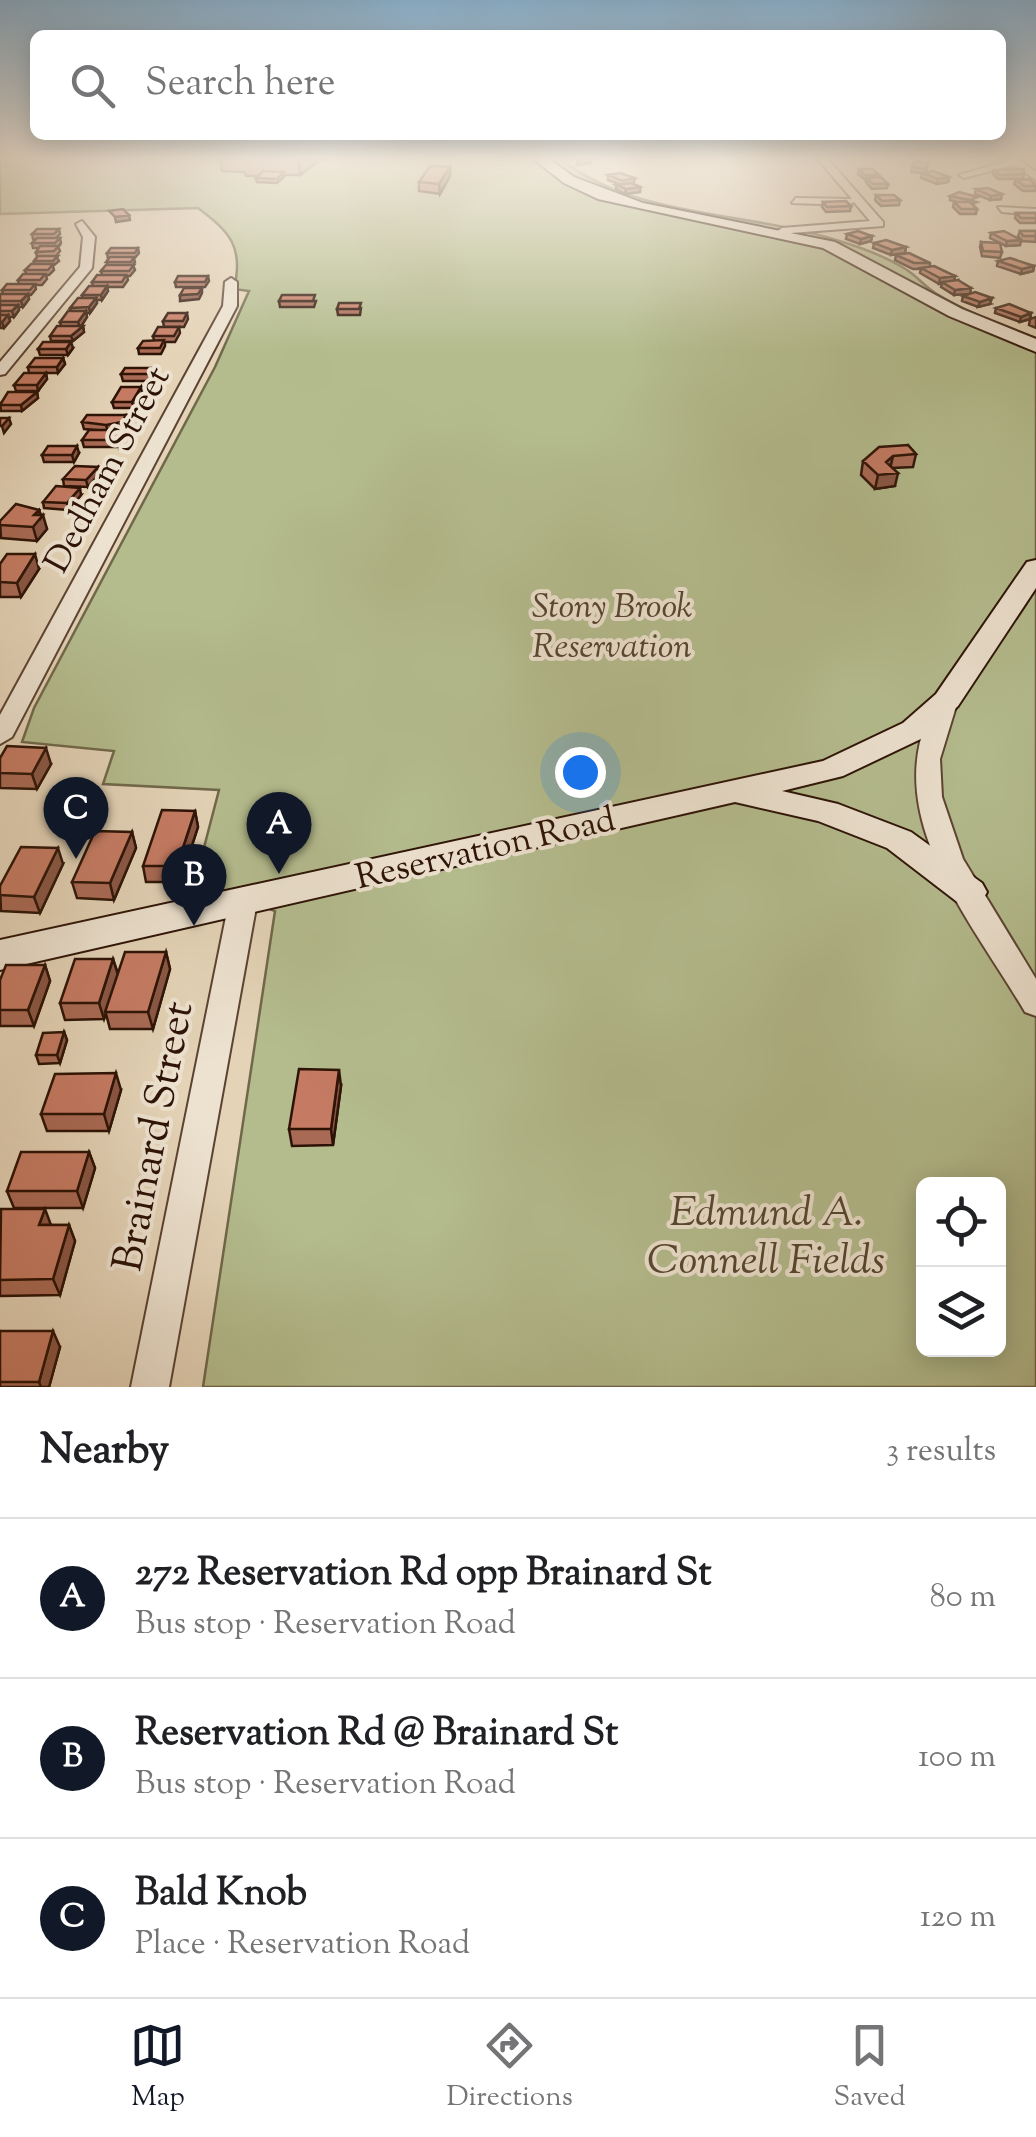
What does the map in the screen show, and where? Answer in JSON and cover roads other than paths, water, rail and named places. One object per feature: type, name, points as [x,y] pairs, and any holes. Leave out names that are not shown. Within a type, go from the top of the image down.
[{"type":"street","points":[[726,222],[782,232],[848,252],[934,301],[1036,346]]},
{"type":"street","points":[[782,232],[877,222]]},
{"type":"street","points":[[0,371],[86,268],[90,237],[82,224]]},
{"type":"street","name":"Dedham Street","points":[[0,737],[230,306],[231,282]]},
{"type":"street","name":"Reservation Road","points":[[0,955],[832,769],[914,730],[947,700],[1036,568]]},
{"type":"street","points":[[947,700],[926,762],[928,801],[936,830],[1036,1004]]},
{"type":"street","name":"Reservation Road","points":[[736,791],[826,812],[899,840],[969,892]]},
{"type":"street","name":"Brainard Street","points":[[150,1387],[244,902]]},
{"type":"place","name":"Bald Knob","points":[[76,859]]},
{"type":"place","name":"272 Reservation Rd opp Brainard St","points":[[279,874]]},
{"type":"place","name":"Reservation Rd @ Brainard St","points":[[194,926]]},
{"type":"park label","name":"Stony Brook Reservation","points":[[612,625]]},
{"type":"park label","name":"Edmund A. Connell Fields","points":[[766,1234]]}]
